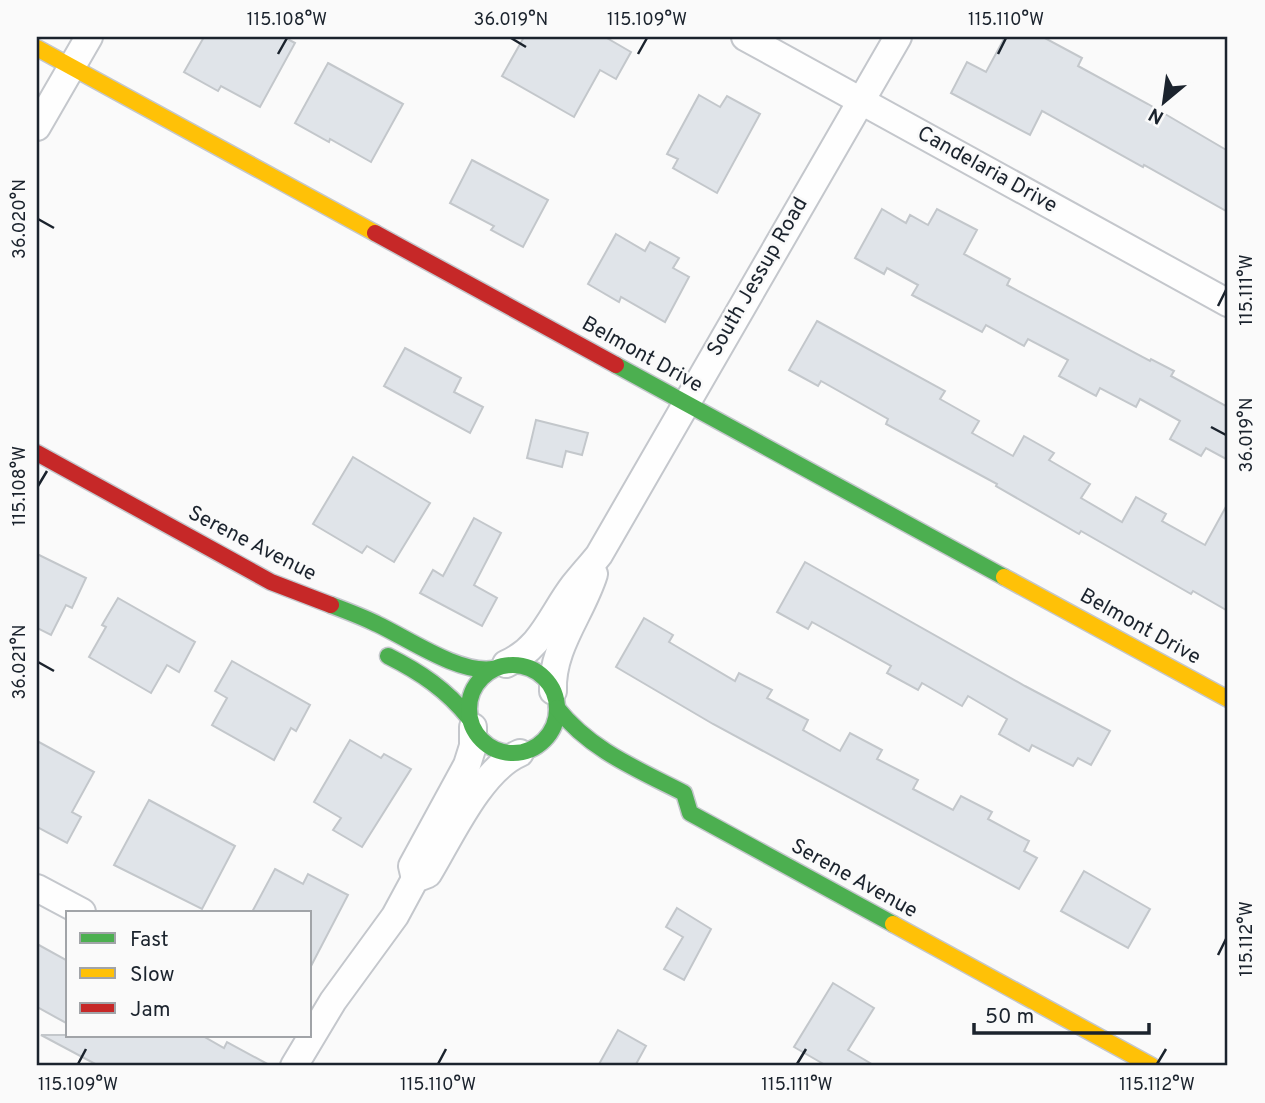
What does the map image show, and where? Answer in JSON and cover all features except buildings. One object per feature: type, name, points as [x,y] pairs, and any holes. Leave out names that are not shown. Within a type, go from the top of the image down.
[{"type":"street","points":[[37,127],[89,37]]},
{"type":"street","name":"Candelaria Drive","points":[[746,37],[1228,303]]},
{"type":"street","name":"South Jessup Road","points":[[500,667],[523,656],[535,645],[574,586],[599,555],[898,37]]},
{"type":"street","name":"Belmont Drive","points":[[37,48],[1228,699]]},
{"type":"street","name":"Serene Avenue","points":[[37,453],[271,582],[374,622],[458,664],[480,671],[500,667]]},
{"type":"street","name":"South Jessup Road","points":[[555,699],[554,669],[587,595],[599,555]]},
{"type":"street","points":[[271,582],[328,621]]},
{"type":"street","points":[[374,649],[416,669],[446,692],[459,703],[478,736],[489,746],[499,751],[558,757]]},
{"type":"street","points":[[312,1033],[395,916],[415,879],[428,874],[487,778],[500,764],[543,742],[551,732],[556,719],[555,699],[541,674],[530,668],[500,667],[480,679],[473,688],[468,708],[473,746],[467,765],[412,866],[415,879]]},
{"type":"street","name":"Serene Avenue","points":[[555,699],[566,721],[583,738],[684,793],[690,813],[1152,1066]]},
{"type":"street","points":[[673,815],[690,813]]},
{"type":"street","points":[[37,888],[80,911]]},
{"type":"street","points":[[294,1066],[310,1036]]},
{"type":"traffic: fast","points":[[616,365],[1004,577]]},
{"type":"traffic: fast","points":[[331,605],[372,621],[450,661],[480,669],[493,669]]},
{"type":"traffic: fast","points":[[388,656],[432,682],[469,718]]},
{"type":"traffic: fast","points":[[513,665],[538,672],[550,684],[557,709],[550,734],[538,746],[513,753],[488,746],[476,734],[469,709],[476,684],[488,672],[513,665]]},
{"type":"traffic: fast","points":[[557,708],[570,723],[599,747],[684,793],[690,813],[893,924]]},
{"type":"traffic: slow","points":[[37,48],[375,233]]},
{"type":"traffic: slow","points":[[1004,577],[1228,699]]},
{"type":"traffic: slow","points":[[893,924],[1152,1066]]},
{"type":"traffic: jam","points":[[375,233],[616,365]]},
{"type":"traffic: jam","points":[[37,453],[271,582],[331,605]]}]
